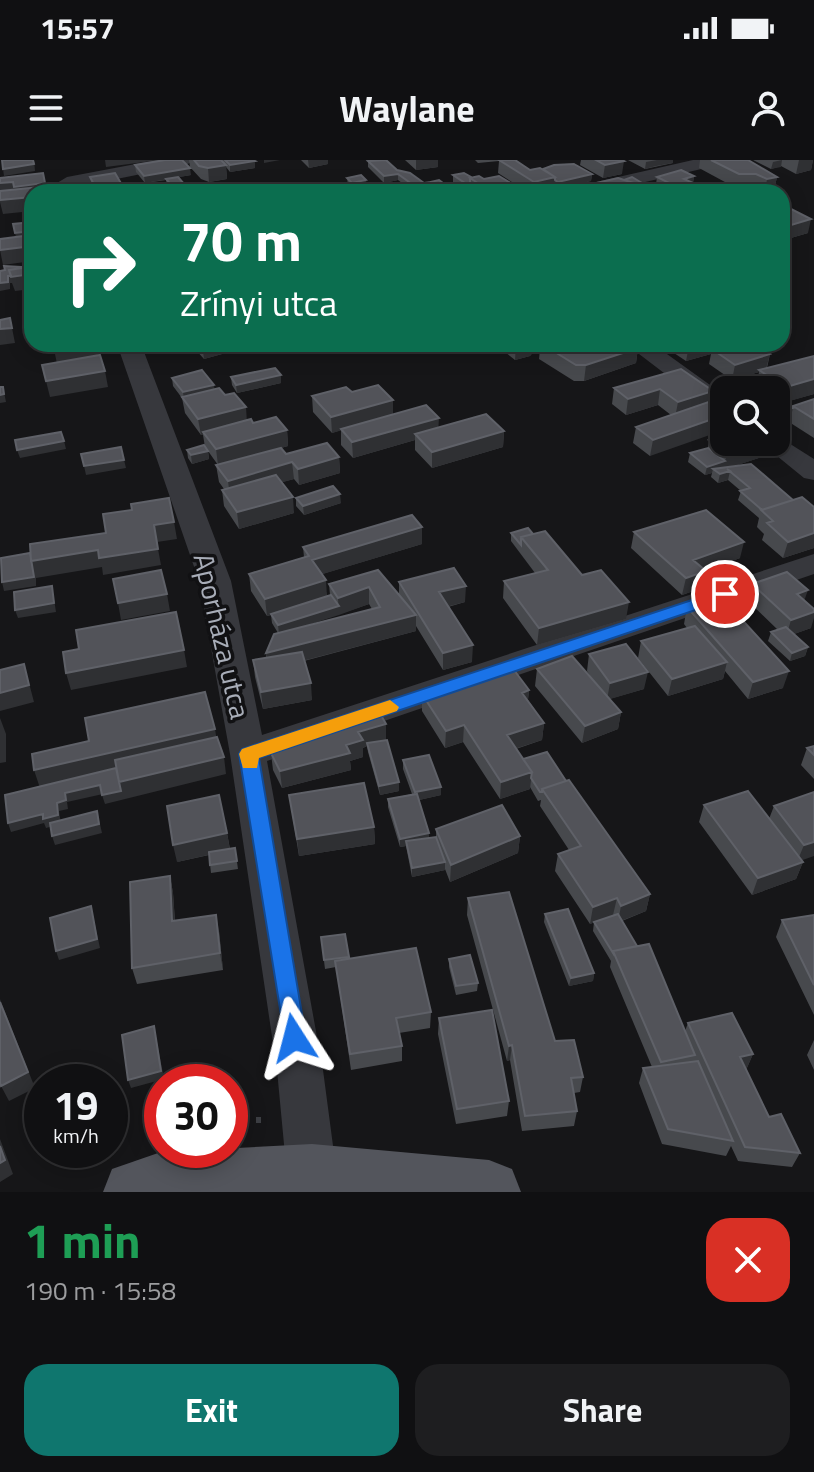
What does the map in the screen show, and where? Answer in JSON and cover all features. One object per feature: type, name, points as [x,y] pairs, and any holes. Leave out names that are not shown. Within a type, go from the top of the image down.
[{"type":"main road","points":[[135,1192],[161,1184],[312,1176],[489,1192]]},
{"type":"street","points":[[59,160],[67,184]]},
{"type":"street","points":[[85,184],[186,160]]},
{"type":"street","points":[[612,184],[717,160]]},
{"type":"street","name":"Aporháza utca","points":[[132,352],[215,581],[248,754],[300,1070],[312,1176]]},
{"type":"street","points":[[649,352],[710,397]]},
{"type":"street","points":[[790,454],[814,472]]},
{"type":"street","points":[[248,754],[814,564]]},
{"type":"building","points":[[2,160],[33,160],[34,164],[3,169]]},
{"type":"building","points":[[182,160],[190,168],[144,176],[135,165]]},
{"type":"building","points":[[194,160],[221,160],[226,165],[208,168],[199,166]]},
{"type":"building","points":[[225,160],[253,160],[255,161],[230,165]]},
{"type":"building","points":[[386,160],[397,170],[410,173],[424,183],[431,182],[422,184],[412,184],[398,174],[384,176],[368,161]]},
{"type":"building","points":[[499,160],[515,160],[530,170],[540,168],[555,177],[534,182]]},
{"type":"building","points":[[596,160],[622,160],[624,161],[605,165]]},
{"type":"building","points":[[711,160],[748,160],[777,177],[767,179],[756,174],[739,174]]},
{"type":"building","points":[[574,164],[592,174],[558,182],[543,169],[554,165]]},
{"type":"building","points":[[681,170],[694,176],[684,179],[693,183],[689,184],[671,184],[657,177]]},
{"type":"building","points":[[43,173],[45,183],[14,187],[13,182],[0,183],[0,178]]},
{"type":"building","points":[[115,173],[121,184],[94,184],[90,177]]},
{"type":"building","points":[[464,173],[471,177],[470,184],[466,184],[453,175]]},
{"type":"building","points":[[361,175],[366,180],[352,183],[347,178]]},
{"type":"building","points":[[499,176],[512,184],[479,184],[470,178]]},
{"type":"building","points":[[178,177],[184,184],[170,184],[166,179]]},
{"type":"building","points":[[632,177],[642,183],[624,180]]},
{"type":"building","points":[[618,178],[636,184],[592,184]]},
{"type":"building","points":[[439,180],[444,184],[422,184]]},
{"type":"building","points":[[24,189],[24,198],[0,200],[0,191]]},
{"type":"building","points":[[790,208],[811,219],[790,225]]},
{"type":"building","points":[[24,223],[24,232],[15,233],[13,224]]},
{"type":"building","points":[[24,236],[24,247],[0,250],[0,239]]},
{"type":"building","points":[[4,266],[22,268],[9,270],[11,276],[8,276],[8,282],[0,283],[0,271],[5,270]]},
{"type":"building","points":[[24,267],[24,275],[11,277],[9,270]]},
{"type":"building","points":[[10,318],[12,328],[0,329],[0,320]]},
{"type":"building","points":[[555,352],[626,352],[586,365],[576,365]]},
{"type":"building","points":[[716,352],[770,354],[735,365]]},
{"type":"building","points":[[100,355],[105,371],[46,381],[42,365]]},
{"type":"building","points":[[814,356],[814,379],[790,386],[790,376],[758,376],[765,374],[759,370]]},
{"type":"building","points":[[275,368],[281,375],[236,385],[231,377]]},
{"type":"building","points":[[681,369],[710,392],[678,402],[660,389],[628,399],[614,388]]},
{"type":"building","points":[[202,370],[214,385],[183,392],[172,378]]},
{"type":"building","points":[[378,385],[393,400],[331,417],[312,396],[346,387],[352,392]]},
{"type":"building","points":[[219,388],[225,395],[234,393],[246,407],[198,419],[182,397]]},
{"type":"building","points":[[814,399],[814,419],[793,406]]},
{"type":"building","points":[[710,401],[710,420],[653,440],[636,427]]},
{"type":"building","points":[[426,405],[439,418],[352,442],[341,429]]},
{"type":"building","points":[[486,414],[504,431],[432,452],[415,434]]},
{"type":"building","points":[[276,417],[287,430],[216,449],[203,432],[251,419],[253,423]]},
{"type":"building","points":[[61,432],[64,441],[17,450],[15,440]]},
{"type":"building","points":[[327,443],[339,457],[298,469],[292,462],[228,481],[216,465],[281,448],[286,454]]},
{"type":"building","points":[[204,445],[208,451],[191,455],[187,450]]},
{"type":"building","points":[[121,447],[124,460],[84,466],[81,454]]},
{"type":"building","points":[[708,448],[710,456],[718,456],[725,461],[707,467],[690,453]]},
{"type":"building","points":[[751,464],[793,500],[762,510],[740,491],[750,488],[730,471],[720,474],[713,469]]},
{"type":"building","points":[[276,475],[293,497],[237,512],[222,490]]},
{"type":"building","points":[[333,486],[340,494],[303,506],[296,498]]},
{"type":"building","points":[[802,497],[814,507],[814,533],[788,542],[767,523],[773,521],[761,510]]},
{"type":"building","points":[[169,498],[174,522],[154,525],[158,549],[99,558],[98,550],[31,561],[30,544],[106,533],[103,514],[132,510],[131,504]]},
{"type":"building","points":[[706,510],[744,542],[693,560],[706,571],[686,578],[634,532]]},
{"type":"building","points":[[412,515],[422,527],[312,560],[326,580],[265,599],[249,574],[309,556],[303,547]]},
{"type":"building","points":[[528,528],[533,534],[521,537],[521,545],[511,533]]},
{"type":"building","points":[[545,531],[582,575],[601,570],[629,602],[539,628],[504,581],[548,570],[521,537]]},
{"type":"building","points":[[30,553],[34,577],[2,582],[1,558]]},
{"type":"building","points":[[454,568],[466,586],[439,592],[473,645],[443,653],[399,582]]},
{"type":"building","points":[[161,570],[167,594],[118,603],[113,579]]},
{"type":"building","points":[[378,570],[416,615],[266,653],[274,634],[380,607],[369,587],[338,598],[329,584]]},
{"type":"building","points":[[787,572],[808,590],[797,594],[814,612],[791,620],[752,584]]},
{"type":"building","points":[[52,586],[54,603],[15,610],[14,592]]},
{"type":"building","points":[[331,595],[339,606],[278,625],[271,614]]},
{"type":"building","points":[[727,596],[739,609],[735,612],[789,671],[753,682],[687,607]]},
{"type":"building","points":[[176,612],[184,650],[66,673],[63,652],[79,649],[76,630]]},
{"type":"building","points":[[695,626],[727,662],[672,679],[641,641]]},
{"type":"building","points":[[786,627],[808,647],[792,653],[771,632]]},
{"type":"building","points":[[626,644],[648,672],[610,683],[589,654]]},
{"type":"building","points":[[302,652],[311,683],[261,692],[253,660]]},
{"type":"building","points":[[572,656],[621,712],[585,726],[537,669]]},
{"type":"building","points":[[24,664],[29,685],[0,693],[0,670]]},
{"type":"building","points":[[511,666],[529,690],[522,693],[544,723],[507,735],[532,772],[501,782],[464,725],[446,731],[422,694]]},
{"type":"building","points":[[205,692],[215,729],[34,770],[32,754],[89,741],[85,718]]},
{"type":"building","points":[[378,710],[386,724],[358,732],[363,740],[346,745],[350,753],[280,771],[271,753],[277,746],[313,728]]},
{"type":"building","points":[[217,737],[224,757],[119,782],[115,760]]},
{"type":"building","points":[[387,740],[399,782],[379,786],[367,743]]},
{"type":"building","points":[[547,752],[566,781],[540,792],[523,759]]},
{"type":"building","points":[[429,755],[441,787],[415,792],[403,760]]},
{"type":"building","points":[[116,768],[121,791],[102,795],[100,785],[65,793],[66,800],[57,803],[58,815],[43,819],[43,814],[8,823],[5,795]]},
{"type":"building","points":[[569,780],[650,894],[621,906],[617,898],[593,907],[558,854],[581,846],[542,789]]},
{"type":"building","points":[[364,783],[374,827],[297,839],[289,795]]},
{"type":"building","points":[[748,791],[803,862],[758,878],[704,805]]},
{"type":"building","points":[[814,792],[814,842],[804,845],[774,806]]},
{"type":"building","points":[[417,794],[429,833],[400,839],[388,799]]},
{"type":"building","points":[[219,795],[227,833],[173,845],[167,806]]},
{"type":"building","points":[[502,805],[520,836],[451,865],[436,829]]},
{"type":"building","points":[[97,811],[99,824],[52,836],[50,823]]},
{"type":"building","points":[[436,837],[445,862],[412,868],[406,841]]},
{"type":"building","points":[[235,848],[237,861],[210,865],[209,852]]},
{"type":"building","points":[[170,876],[172,921],[216,915],[220,953],[132,968],[130,882]]},
{"type":"building","points":[[509,892],[555,1041],[574,1040],[583,1077],[571,1078],[577,1111],[525,1116],[512,1045],[509,1046],[468,898]]},
{"type":"building","points":[[91,906],[97,939],[56,951],[50,918]]},
{"type":"building","points":[[568,909],[594,973],[571,978],[545,914]]},
{"type":"building","points":[[618,914],[637,946],[613,953],[594,922]]},
{"type":"building","points":[[814,915],[814,985],[782,920]]},
{"type":"building","points":[[345,934],[349,957],[324,960],[321,937]]},
{"type":"building","points":[[649,944],[695,1055],[661,1062],[613,951]]},
{"type":"building","points":[[416,948],[431,1012],[396,1018],[402,1046],[350,1054],[335,961]]},
{"type":"building","points":[[470,955],[478,983],[456,986],[449,959]]},
{"type":"building","points":[[0,1002],[25,1064],[24,1074],[1,1086]]},
{"type":"building","points":[[492,1010],[509,1101],[457,1109],[439,1018]]},
{"type":"building","points":[[732,1013],[753,1054],[740,1057],[769,1117],[781,1114],[800,1153],[745,1147],[688,1023]]},
{"type":"building","points":[[154,1026],[160,1064],[144,1064],[144,1076],[128,1080],[122,1035]]},
{"type":"building","points":[[698,1061],[733,1141],[668,1129],[643,1068]]},
{"type":"building","points":[[0,1146],[5,1160],[0,1163]]},
{"type":"slow traffic","points":[[250,763],[248,754],[390,707]]},
{"type":"route","points":[[294,1038],[248,754],[725,594]]}]
